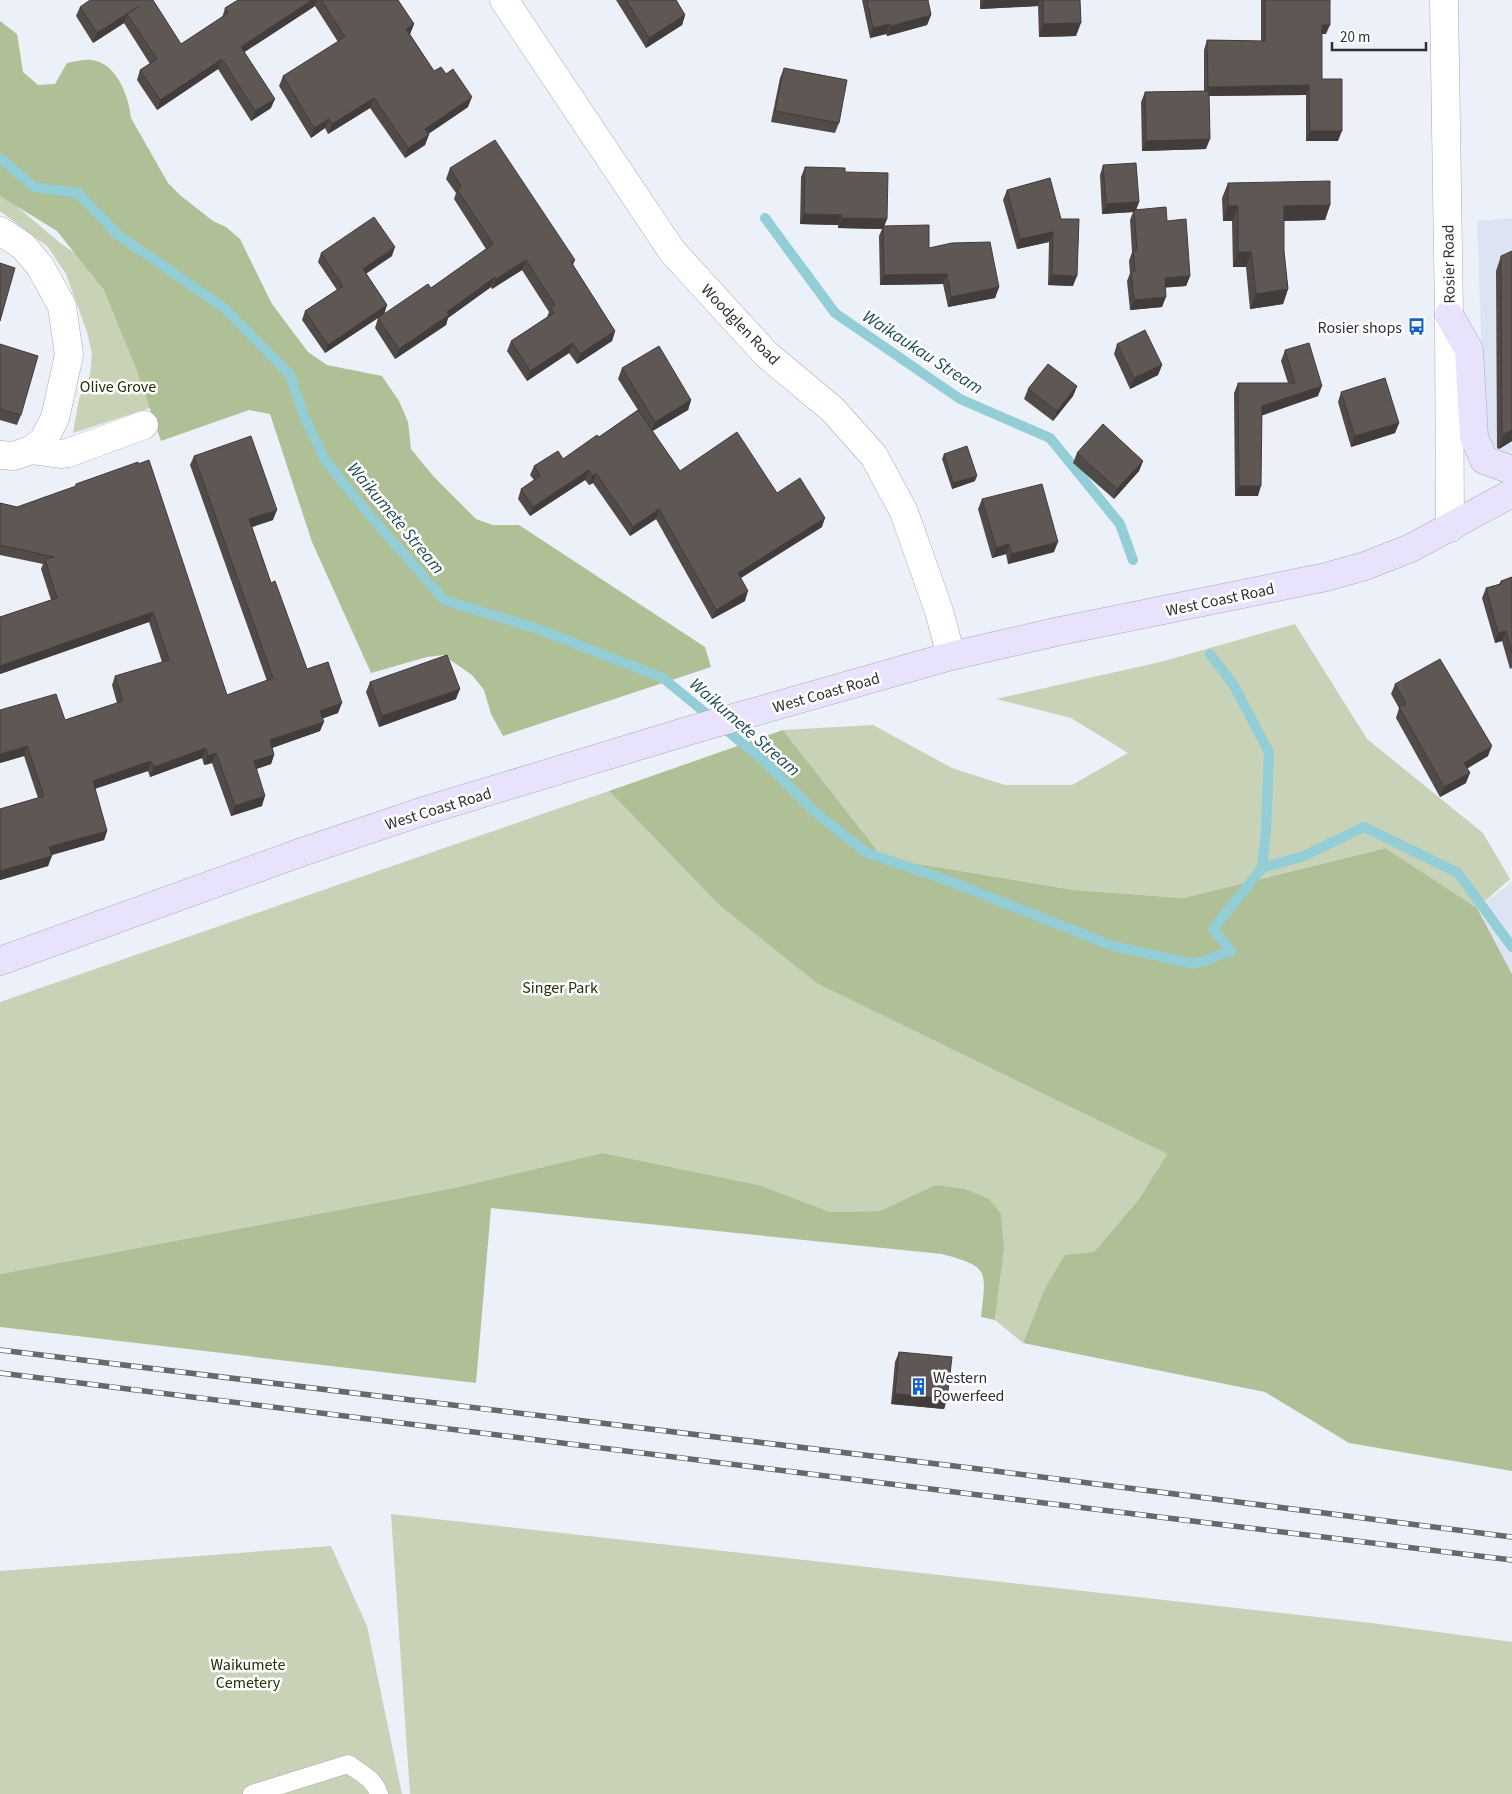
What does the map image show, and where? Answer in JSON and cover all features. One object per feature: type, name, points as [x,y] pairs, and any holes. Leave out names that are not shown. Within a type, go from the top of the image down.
[{"type":"main road","points":[[1449,315],[1469,350],[1474,437],[1484,460],[1512,470]]},
{"type":"main road","name":"West Coast Road","points":[[0,961],[302,852],[424,811],[746,714],[951,656],[1060,631],[1326,577],[1365,566],[1411,548],[1512,493]]},
{"type":"street","name":"Woodglen Road","points":[[504,0],[672,251],[766,354],[832,409],[874,456],[904,512],[939,611],[951,656]]},
{"type":"street","name":"Rosier Road","points":[[1444,0],[1450,528]]},
{"type":"street","points":[[0,231],[23,246],[40,266],[62,306],[69,355],[55,418],[43,441],[31,450],[14,456],[0,455]]},
{"type":"street","points":[[31,450],[60,454],[68,453],[144,425]]},
{"type":"lane","points":[[252,1794],[348,1764],[370,1779],[376,1786],[379,1794]]},
{"type":"shaded area","points":[[1512,218],[1512,451],[1508,453],[1485,442],[1477,221]]},
{"type":"shaded area","points":[[1512,882],[1512,974],[1477,908]]},
{"type":"green space","points":[[0,21],[17,34],[23,72],[38,85],[55,84],[67,63],[82,60],[100,62],[114,73],[124,91],[131,118],[168,183],[181,196],[213,221],[226,227],[240,239],[272,304],[308,352],[327,365],[382,376],[399,401],[408,422],[411,449],[434,477],[476,519],[493,525],[519,525],[705,647],[711,667],[503,736],[491,714],[484,690],[472,675],[443,655],[427,657],[371,673],[312,542],[270,414],[249,410],[161,441],[136,368],[104,290],[57,231],[0,196]]},
{"type":"green space","name":"Olive Grove","points":[[0,192],[60,243],[117,282],[156,406],[73,433],[79,399],[90,375],[92,354],[87,332],[66,274],[48,247],[0,211]]},
{"type":"green space","points":[[1295,624],[1367,739],[1483,833],[1510,879],[1477,908],[1384,848],[1183,898],[1074,890],[883,858],[783,730],[873,725],[952,768],[1005,785],[1072,785],[1128,753],[1071,718],[996,699],[1160,662]]},
{"type":"green space","points":[[783,730],[883,858],[1074,890],[1183,898],[1385,848],[1477,908],[1512,974],[1512,1471],[1349,1443],[1265,1392],[1023,1343],[1044,1290],[1065,1255],[1094,1252],[1139,1199],[1167,1154],[818,984],[720,906],[609,791]]},
{"type":"green space","name":"Singer Park","points":[[609,791],[720,906],[818,984],[1167,1154],[1139,1199],[1094,1252],[1044,1290],[1023,1343],[995,1320],[1004,1250],[935,1185],[880,1211],[831,1212],[759,1185],[603,1153],[454,1188],[0,1274],[0,1002]]},
{"type":"green space","points":[[603,1153],[759,1185],[831,1212],[880,1211],[935,1185],[965,1189],[989,1199],[1001,1214],[1004,1250],[995,1320],[981,1317],[984,1280],[977,1267],[942,1254],[491,1208],[476,1383],[0,1327],[0,1274],[454,1188]]},
{"type":"green space","points":[[391,1514],[1371,1623],[1512,1642],[1512,1794],[410,1794]]},
{"type":"green space","name":"Waikumete Cemetery","points":[[331,1546],[367,1626],[402,1794],[0,1794],[0,1571]]},
{"type":"building","points":[[90,0],[153,0],[181,44],[228,13],[225,8],[238,0],[312,0],[241,47],[275,99],[255,111],[222,59],[160,100],[140,70],[157,59],[127,14],[139,6],[97,33],[80,7]]},
{"type":"building","points":[[321,0],[398,0],[414,24],[406,29],[434,71],[441,67],[446,74],[453,69],[472,97],[425,129],[429,135],[408,148],[374,98],[332,124],[329,119],[314,128],[283,76],[345,37]]},
{"type":"building","points":[[626,0],[676,0],[685,15],[649,38]]},
{"type":"building","points":[[867,0],[928,0],[931,15],[891,26],[890,24],[873,28]]},
{"type":"building","points":[[1043,0],[1080,0],[1081,23],[1043,24]]},
{"type":"building","points":[[1265,0],[1330,0],[1330,25],[1322,25],[1322,79],[1342,79],[1342,131],[1310,131],[1309,85],[1208,87],[1207,40],[1265,41]]},
{"type":"building","points":[[784,68],[847,80],[839,123],[775,111]]},
{"type":"building","points":[[1209,91],[1210,139],[1146,141],[1145,92]]},
{"type":"building","points":[[495,140],[575,260],[571,262],[615,331],[580,354],[573,343],[530,371],[511,341],[554,313],[551,308],[555,305],[526,260],[496,279],[495,277],[447,312],[449,315],[399,349],[378,318],[428,284],[431,288],[493,244],[457,189],[461,186],[450,168]]},
{"type":"building","points":[[1136,163],[1139,202],[1106,204],[1103,165]]},
{"type":"building","points":[[805,167],[845,168],[845,172],[888,173],[887,219],[842,218],[842,215],[804,214]]},
{"type":"building","points":[[1050,178],[1061,219],[1079,219],[1077,276],[1052,275],[1053,232],[1020,239],[1007,190]]},
{"type":"building","points":[[1330,181],[1330,205],[1284,206],[1284,251],[1288,289],[1256,294],[1251,252],[1238,252],[1238,206],[1228,206],[1228,183]]},
{"type":"building","points":[[1166,207],[1167,221],[1186,219],[1190,276],[1165,278],[1166,297],[1134,300],[1131,271],[1135,271],[1133,251],[1137,250],[1134,210]]},
{"type":"building","points":[[374,217],[395,247],[363,269],[387,305],[328,345],[305,311],[343,286],[321,253]]},
{"type":"building","points":[[929,225],[929,248],[952,243],[990,242],[999,287],[951,297],[947,274],[884,275],[883,226]]},
{"type":"building","points":[[1512,251],[1512,430],[1502,434],[1501,256]]},
{"type":"building","points":[[0,263],[15,268],[0,321]]},
{"type":"building","points":[[1145,330],[1162,365],[1134,378],[1117,344]]},
{"type":"building","points":[[1309,343],[1322,386],[1262,406],[1261,486],[1239,486],[1238,383],[1295,383],[1285,350]]},
{"type":"building","points":[[0,344],[38,356],[21,415],[0,409]]},
{"type":"building","points":[[659,346],[691,400],[655,422],[622,368]]},
{"type":"building","points":[[1048,364],[1077,386],[1057,411],[1028,389]]},
{"type":"building","points":[[1385,378],[1399,423],[1355,436],[1341,392]]},
{"type":"building","points":[[638,410],[680,471],[737,432],[777,493],[800,478],[825,518],[738,573],[748,591],[716,610],[659,509],[633,527],[596,473],[592,476],[589,470],[533,507],[521,489],[540,476],[534,466],[558,451],[563,459]]},
{"type":"building","points":[[1103,424],[1143,461],[1117,489],[1077,453]]},
{"type":"building","points":[[251,436],[277,510],[249,519],[271,583],[275,581],[307,669],[328,662],[342,703],[320,711],[324,722],[270,740],[274,755],[254,761],[265,796],[235,806],[216,753],[208,756],[206,748],[154,767],[151,761],[93,781],[107,831],[49,847],[52,856],[0,871],[0,809],[44,796],[27,746],[0,754],[0,710],[56,694],[65,720],[123,701],[115,676],[169,660],[153,612],[0,666],[0,617],[57,598],[45,559],[54,557],[0,545],[0,503],[17,507],[76,486],[76,484],[138,462],[138,464],[149,460],[227,695],[273,678],[194,456]]},
{"type":"building","points":[[967,446],[977,476],[953,483],[944,454]]},
{"type":"building","points":[[1042,484],[1058,542],[1012,554],[1009,544],[996,548],[982,499]]},
{"type":"building","points":[[1512,577],[1512,653],[1506,631],[1498,633],[1486,588],[1501,584],[1501,581]]},
{"type":"building","points":[[447,655],[460,689],[382,716],[370,682]]},
{"type":"building","points":[[1440,659],[1492,746],[1464,763],[1470,773],[1444,787],[1399,707],[1406,704],[1395,684]]},
{"type":"building","name":"Western Powerfeed","points":[[899,1352],[952,1357],[947,1399],[895,1394]]},
{"type":"waterway","name":"Waikumete Stream","points":[[0,158],[34,187],[78,193],[118,235],[223,307],[290,375],[303,414],[325,460],[367,512],[444,600],[538,629],[663,678],[764,761],[816,813],[867,853],[944,879],[1113,946],[1194,964],[1231,951],[1213,929],[1262,868],[1304,856],[1364,827],[1458,873],[1512,947]]},
{"type":"waterway","name":"Waikaukau Stream","points":[[765,218],[835,313],[960,399],[1050,438],[1120,524],[1133,560]]},
{"type":"waterway","name":"Waikaukau Stream","points":[[1210,654],[1233,684],[1269,752],[1266,832],[1262,868]]},
{"type":"railway","points":[[0,1350],[987,1470],[1512,1537]]},
{"type":"railway","points":[[0,1373],[1512,1560]]},
{"type":"place","name":"Rosier shops","points":[[1416,327]]},
{"type":"place","name":"Western Powerfeed","points":[[919,1386]]}]
